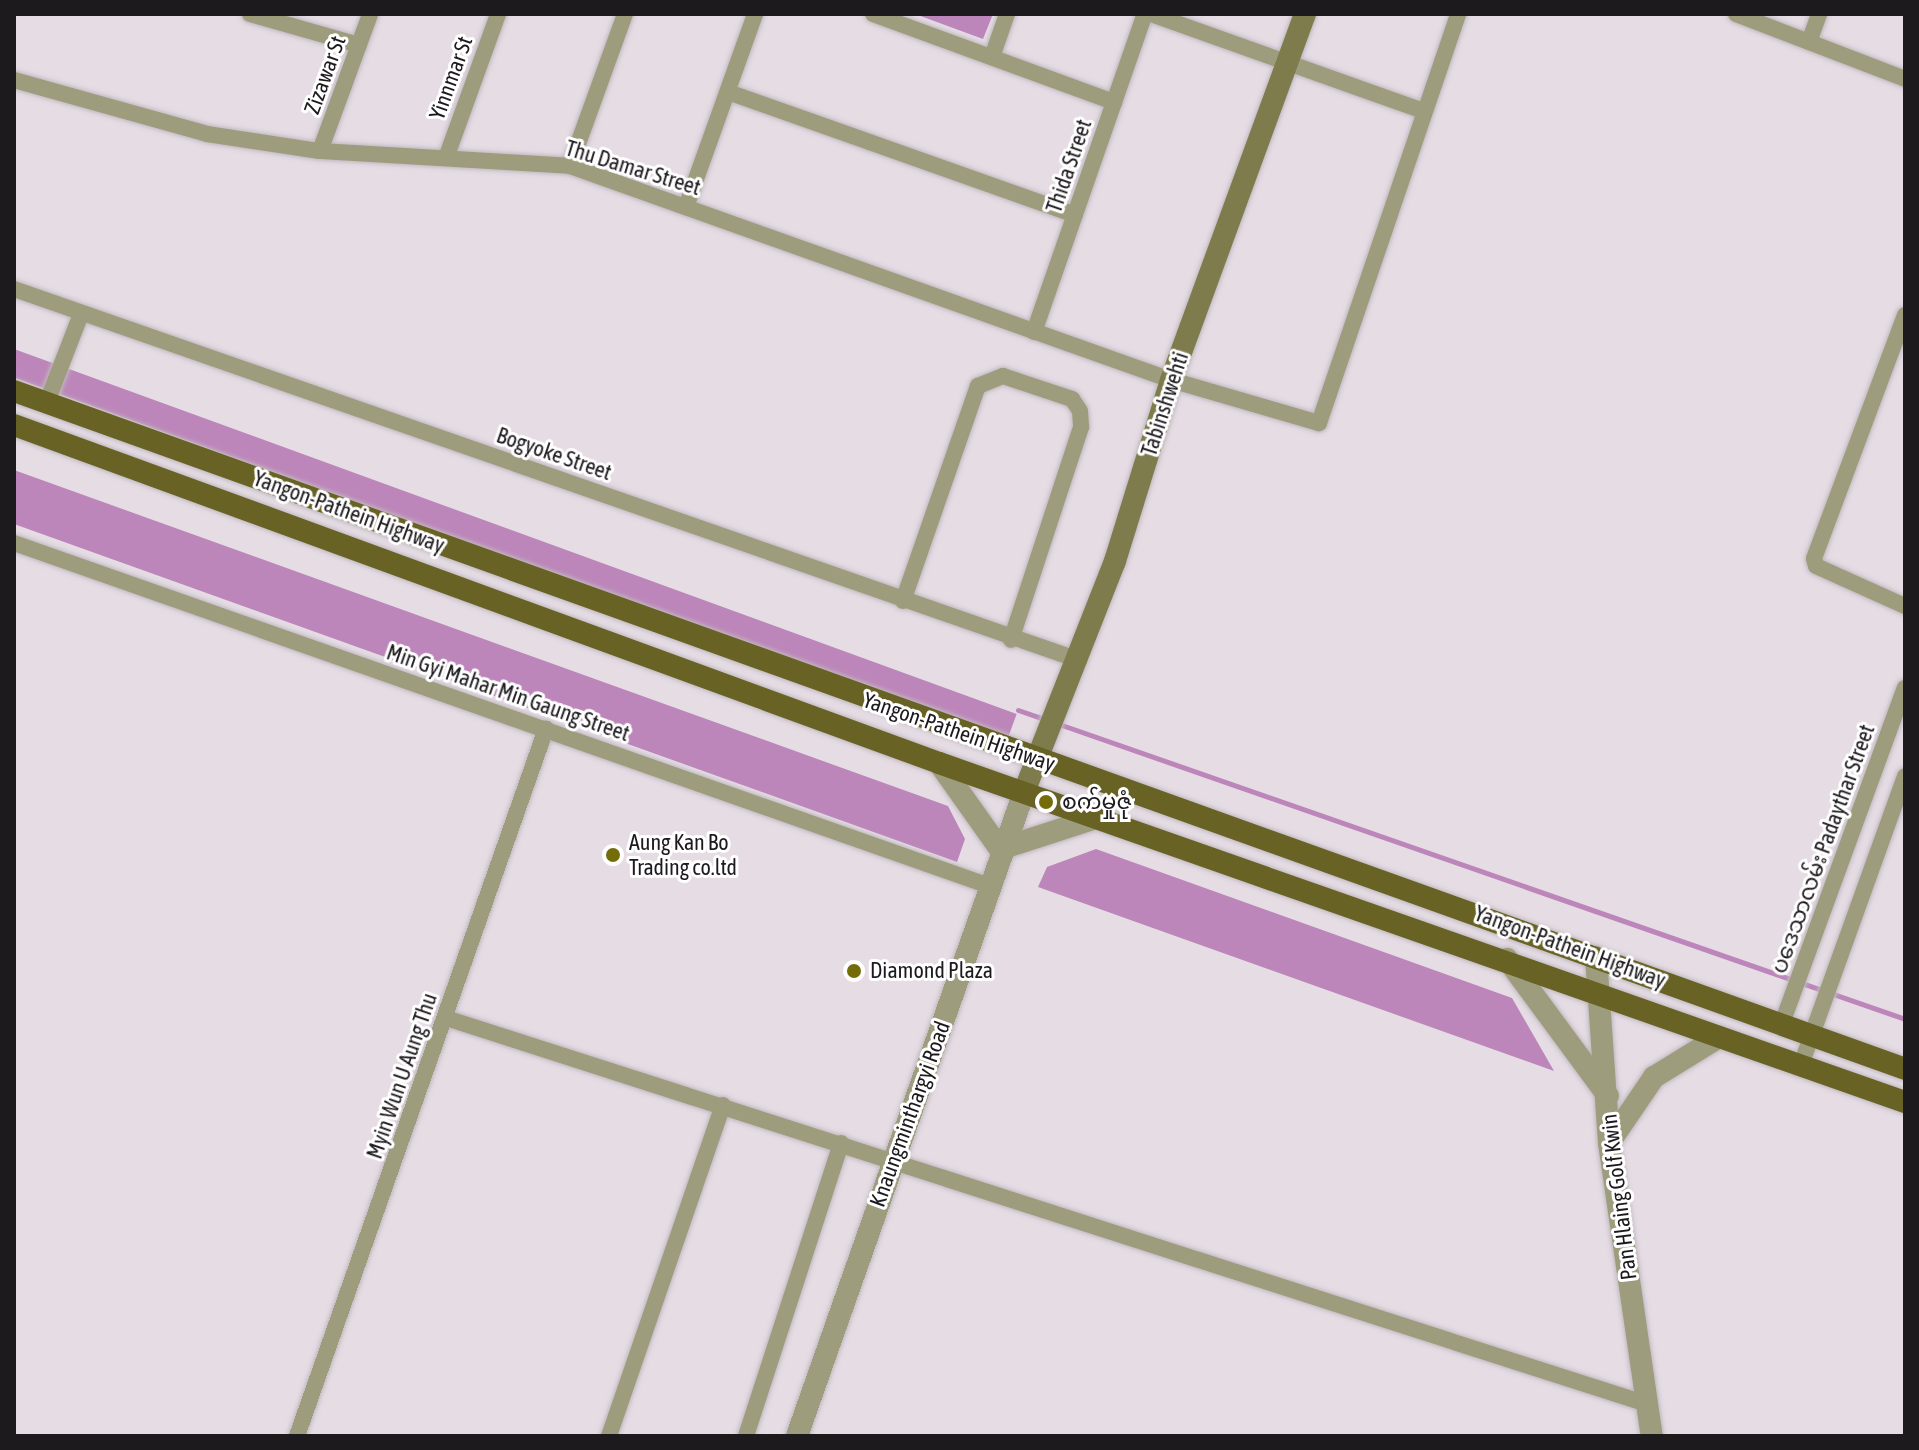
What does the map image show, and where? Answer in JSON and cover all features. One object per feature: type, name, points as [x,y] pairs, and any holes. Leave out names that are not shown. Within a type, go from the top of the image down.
[{"type":"main road","name":"Tabinshwehti","points":[[1024,792],[1079,660],[1171,380],[1305,14]]},
{"type":"main road","name":"Yangon-Pathein Highway","points":[[14,391],[48,400],[1037,760],[1905,1069]]},
{"type":"main road","name":"Yangon-Pathein Highway","points":[[14,425],[939,763],[1102,816],[1905,1102]]},
{"type":"street","points":[[250,14],[359,45]]},
{"type":"street","name":"Zizawar St","points":[[320,151],[370,14]]},
{"type":"street","name":"Yinnmar St","points":[[446,158],[498,14]]},
{"type":"street","points":[[570,166],[625,14]]},
{"type":"street","points":[[686,207],[755,14]]},
{"type":"street","points":[[873,14],[1114,102]]},
{"type":"street","points":[[992,57],[1007,14]]},
{"type":"street","name":"Thida Street","points":[[1034,332],[1145,14]]},
{"type":"street","points":[[1151,14],[1424,111],[1458,14]]},
{"type":"street","points":[[1736,14],[1905,79]]},
{"type":"street","points":[[1809,42],[1819,14]]},
{"type":"street","name":"Thu Damar Street","points":[[14,80],[207,134],[320,151],[570,166],[1171,380],[1319,423],[1424,111]]},
{"type":"street","points":[[728,92],[1075,215]]},
{"type":"street","name":"Bogyoke Street","points":[[14,289],[1011,640],[1079,660]]},
{"type":"street","points":[[48,400],[81,314]]},
{"type":"street","points":[[1905,315],[1814,559],[1816,566],[1905,606]]},
{"type":"street","points":[[903,601],[978,386],[1003,376],[1072,399],[1080,411],[1081,427],[1011,640]]},
{"type":"street","name":"Min Gyi Mahar Min Gaung Street","points":[[14,543],[987,885]]},
{"type":"street","name":"ပဒေသာလမ်း Padaythar Street","points":[[1781,1026],[1905,688]]},
{"type":"street","name":"Myin Wun U Aung Thu","points":[[297,1436],[546,729]]},
{"type":"street","points":[[939,763],[1000,849],[1102,816]]},
{"type":"street","points":[[1801,1065],[1905,776]]},
{"type":"street","name":"Knaungminthargyi Road","points":[[797,1436],[987,885],[1024,792]]},
{"type":"street","name":"Pan Hlaing Golf Kwin","points":[[1596,957],[1609,1143],[1652,1436]]},
{"type":"street","points":[[1507,959],[1608,1096]]},
{"type":"street","points":[[446,1018],[893,1159],[1647,1404]]},
{"type":"street","points":[[1609,1143],[1654,1077],[1719,1037]]},
{"type":"street","points":[[609,1436],[723,1105]]},
{"type":"street","points":[[746,1436],[841,1143]]},
{"type":"shaded area","points":[[915,14],[993,14],[983,39]]},
{"type":"shaded area","points":[[14,349],[1017,714],[1007,739],[14,378]]},
{"type":"shaded area","points":[[14,470],[948,806],[965,839],[957,862],[14,524]]},
{"type":"shaded area","points":[[1096,849],[1512,998],[1554,1071],[1038,887],[1047,867]]},
{"type":"waterway","points":[[1018,710],[1047,720]]},
{"type":"waterway","points":[[1056,723],[1905,1019]]},
{"type":"place","name":"စက်မှုဇုံ","points":[[1046,802]]},
{"type":"place","name":"Aung Kan Bo Trading co.ltd","points":[[613,855]]},
{"type":"place","name":"Diamond Plaza","points":[[854,971]]}]
